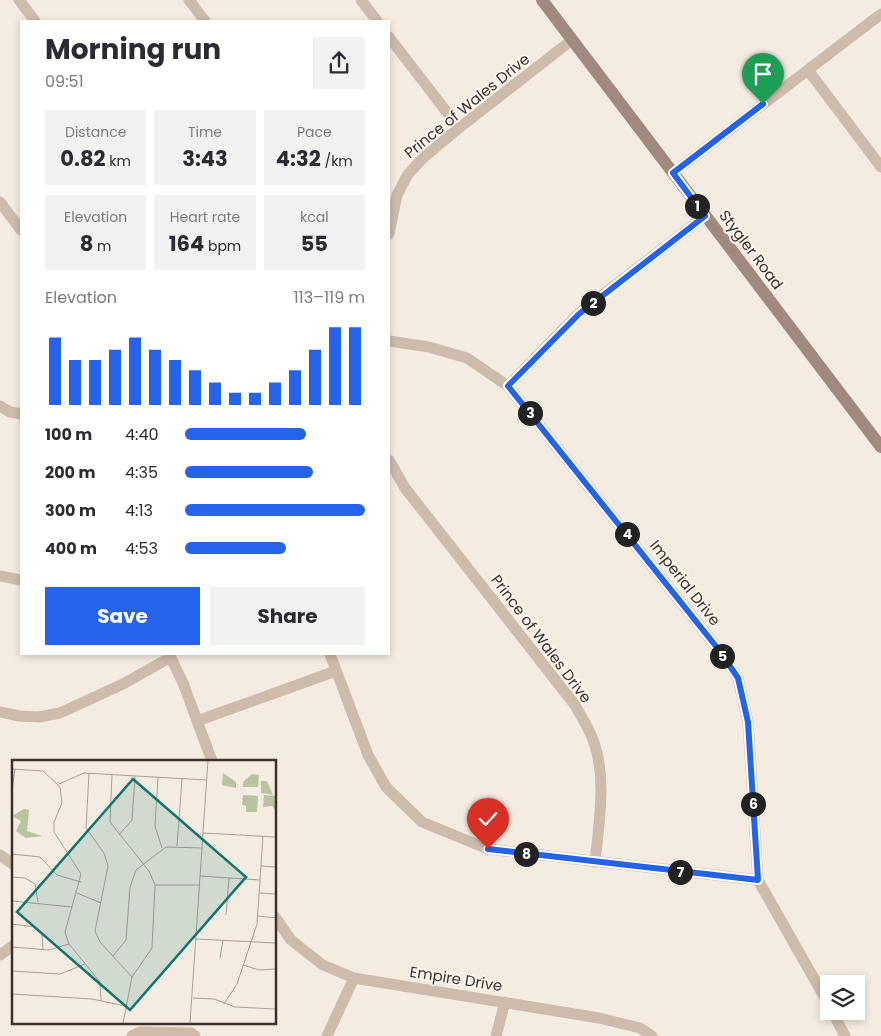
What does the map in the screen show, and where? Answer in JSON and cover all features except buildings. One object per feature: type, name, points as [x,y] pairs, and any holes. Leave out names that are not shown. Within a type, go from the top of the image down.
[{"type":"main road","name":"Stygler Road","points":[[542,0],[881,446]]},
{"type":"street","points":[[19,0],[34,20]]},
{"type":"street","points":[[189,0],[204,20]]},
{"type":"street","points":[[361,0],[376,20]]},
{"type":"street","points":[[673,173],[881,14]]},
{"type":"street","points":[[390,38],[459,128]]},
{"type":"street","name":"Prince of Wales Drive","points":[[390,224],[393,194],[424,157],[572,40]]},
{"type":"street","points":[[808,70],[881,168]]},
{"type":"street","points":[[0,202],[20,229]]},
{"type":"street","points":[[508,386],[579,314],[705,216]]},
{"type":"street","name":"Imperial Drive","points":[[390,340],[429,346],[467,358],[508,386],[719,650],[738,678],[748,722],[758,880],[820,990]]},
{"type":"street","points":[[0,406],[10,412],[20,414]]},
{"type":"street","name":"Prince of Wales Drive","points":[[390,462],[405,488],[575,705],[592,737],[601,775],[600,814],[595,862]]},
{"type":"street","points":[[0,576],[20,580]]},
{"type":"street","points":[[0,712],[19,716],[39,717],[60,713],[124,684],[170,655],[212,760]]},
{"type":"street","points":[[330,655],[368,755],[386,787],[422,822],[488,849],[758,880]]},
{"type":"street","points":[[197,721],[336,671]]},
{"type":"street","points":[[0,854],[12,863]]},
{"type":"street","name":"Empire Drive","points":[[276,918],[291,940],[323,965],[354,978],[599,1018],[640,1028],[652,1036]]},
{"type":"street","points":[[0,955],[12,946]]},
{"type":"street","points":[[327,1036],[354,978]]},
{"type":"street","points":[[496,1036],[504,1002]]},
{"type":"street","points":[[836,1020],[844,1036]]},
{"type":"street","points":[[132,1036],[140,1032],[191,1033],[195,1036]]},
{"type":"route","points":[[488,849],[758,880],[748,722],[738,678],[719,650],[508,386],[579,314],[705,216],[673,173],[763,104]]}]
